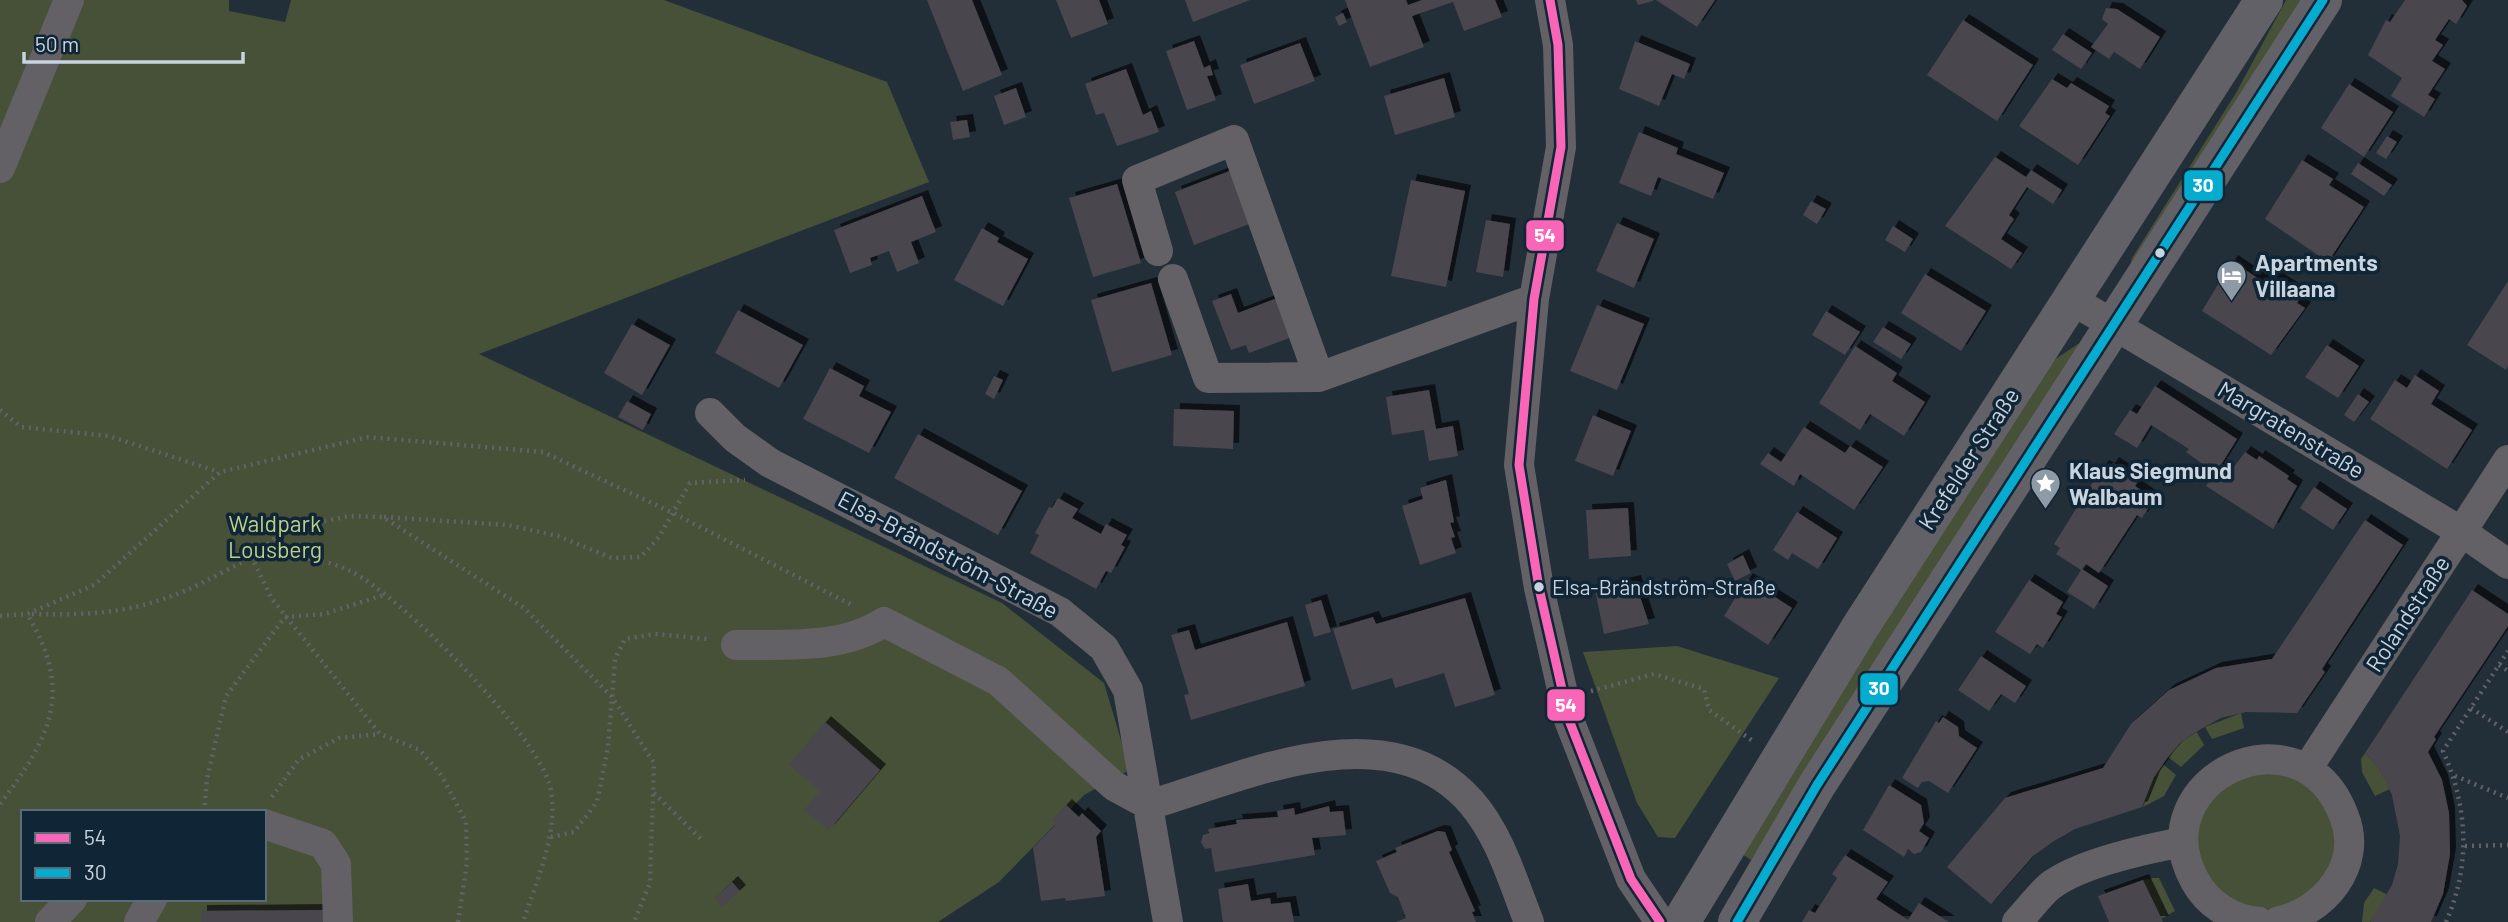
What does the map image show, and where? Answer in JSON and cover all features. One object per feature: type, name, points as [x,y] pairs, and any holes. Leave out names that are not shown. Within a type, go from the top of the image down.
[{"type":"main road","name":"Krefelder Straße","points":[[1681,922],[1779,757],[2264,0]]},
{"type":"main road","points":[[1737,922],[1817,785],[2323,0]]},
{"type":"street","points":[[0,168],[69,0]]},
{"type":"street","points":[[1552,1],[1558,44],[1561,147],[1534,299],[1518,465],[1539,588],[1569,720],[1631,879],[1660,922]]},
{"type":"street","points":[[1158,251],[1138,180],[1234,140],[1319,377]]},
{"type":"street","points":[[1173,279],[1208,378],[1319,377],[1534,299]]},
{"type":"street","name":"Margratenstraße","points":[[2072,300],[2462,532],[2508,564]]},
{"type":"street","name":"Elsa-Brändström-Straße","points":[[710,413],[735,438],[770,463],[1060,612],[1104,648],[1128,690],[1168,922]]},
{"type":"street","name":"Rolandstraße","points":[[2307,769],[2508,460]]},
{"type":"street","points":[[737,645],[814,644],[853,638],[884,622],[998,681],[1114,786],[1149,805],[1309,757],[1343,752],[1381,755],[1418,765],[1447,780],[1471,801],[1497,843],[1529,922]]},
{"type":"street","points":[[2259,922],[2245,920],[2220,910],[2201,892],[2188,868],[2183,842],[2186,818],[2197,795],[2214,777],[2235,764],[2259,758],[2284,760],[2307,769],[2325,783],[2339,801],[2347,822],[2349,844],[2345,866],[2322,913],[2277,922]]},
{"type":"street","points":[[267,813],[323,844],[336,864],[338,922]]},
{"type":"street","points":[[2017,922],[2051,886],[2099,863],[2183,842]]},
{"type":"street","points":[[50,922],[70,901]]},
{"type":"street","points":[[139,922],[151,901]]},
{"type":"path","points":[[0,410],[21,427],[108,436],[220,472]]},
{"type":"path","points":[[27,614],[94,585],[220,472],[368,437],[543,452],[673,513],[884,622]]},
{"type":"path","points":[[0,616],[112,614],[186,590],[252,558],[284,530],[349,516],[508,525],[558,536],[612,558],[641,557],[659,537],[690,483],[743,482],[770,463]]},
{"type":"path","points":[[383,517],[524,608],[612,697],[654,763],[650,883],[634,922]]},
{"type":"path","points":[[252,558],[318,559],[352,572],[387,593],[444,648],[521,734],[549,784],[551,837],[523,922]]},
{"type":"path","points":[[252,558],[272,599],[285,617],[380,734]]},
{"type":"path","points":[[204,810],[207,779],[226,696],[285,617],[324,614],[387,593]]},
{"type":"path","points":[[0,804],[19,779],[50,722],[54,676],[45,643],[27,614]]},
{"type":"path","points":[[551,837],[574,832],[597,802],[608,747],[615,659],[625,639],[655,634],[737,645]]},
{"type":"path","points":[[2445,922],[2460,881],[2465,846],[2463,813],[2454,776],[2444,751],[2508,651]]},
{"type":"path","points":[[2499,665],[2508,671]]},
{"type":"path","points":[[1614,683],[1654,674],[1704,689],[1709,710],[1779,757]]},
{"type":"path","points":[[2471,708],[2508,732]]},
{"type":"path","points":[[267,813],[298,760],[339,738],[380,734],[420,750],[442,776],[466,822],[467,863],[458,922]]},
{"type":"path","points":[[2454,776],[2508,798]]},
{"type":"path","points":[[653,792],[702,840]]},
{"type":"path","points":[[2465,846],[2508,845]]},
{"type":"green space","name":"Waldpark Lousberg","points":[[0,0],[229,0],[229,11],[285,22],[291,0],[664,0],[887,82],[929,182],[479,354],[1002,603],[1104,683],[1130,770],[1084,795],[999,882],[938,922],[0,922]]},
{"type":"green space","points":[[2286,0],[2305,0],[2129,270],[2132,258],[2236,93]]},
{"type":"green space","points":[[2081,342],[1751,860],[1739,852],[2051,362]]},
{"type":"green space","points":[[1677,646],[1779,678],[1675,838],[1658,837],[1637,803],[1583,652]]},
{"type":"green space","points":[[2241,713],[2244,728],[2212,739],[2205,727]]},
{"type":"green space","points":[[2197,732],[2204,745],[2181,767],[2168,757],[2181,742]]},
{"type":"green space","points":[[2365,753],[2379,768],[2390,789],[2375,796],[2362,772],[2361,759]]},
{"type":"green space","points":[[2163,764],[2176,775],[2164,796],[2143,807],[2154,777]]},
{"type":"green space","points":[[2266,771],[2292,776],[2315,791],[2330,814],[2335,840],[2330,866],[2315,889],[2292,904],[2266,909],[2240,904],[2217,889],[2202,866],[2197,840],[2202,814],[2217,791],[2240,776]]},
{"type":"green space","points":[[2159,878],[2175,911],[2161,919],[2143,880]]},
{"type":"green space","points":[[2374,888],[2388,895],[2370,922],[2362,922],[2364,903]]},
{"type":"building","points":[[927,0],[972,0],[1002,75],[963,91]]},
{"type":"building","points":[[1056,0],[1099,0],[1108,24],[1071,38]]},
{"type":"building","points":[[1185,0],[1250,0],[1193,22]]},
{"type":"building","points":[[1345,0],[1406,0],[1408,5],[1422,0],[1495,0],[1502,17],[1464,31],[1453,2],[1412,16],[1424,47],[1370,67]]},
{"type":"building","points":[[1636,0],[1653,0],[1653,1],[1638,5]]},
{"type":"building","points":[[1656,0],[1715,0],[1697,27]]},
{"type":"building","points":[[2405,0],[2462,0],[2467,6],[2456,24],[2449,19],[2435,40],[2443,45],[2432,61],[2445,69],[2428,95],[2435,99],[2424,117],[2391,96],[2402,78],[2368,55],[2386,20],[2390,22]]},
{"type":"building","points":[[2106,8],[2117,9],[2160,37],[2140,69],[2114,52],[2109,59],[2091,47],[2108,24],[2102,19]]},
{"type":"building","points":[[1343,13],[1347,22],[1339,26],[1335,17]]},
{"type":"building","points":[[1963,20],[2033,65],[1997,121],[1927,75]]},
{"type":"building","points":[[2063,34],[2092,53],[2081,69],[2052,50]]},
{"type":"building","points":[[1194,41],[1204,68],[1210,65],[1213,75],[1207,76],[1216,100],[1187,110],[1166,51]]},
{"type":"building","points":[[1635,41],[1690,64],[1684,79],[1672,74],[1659,106],[1619,89]]},
{"type":"building","points":[[1300,43],[1315,81],[1254,104],[1240,65]]},
{"type":"building","points":[[1126,69],[1143,115],[1151,111],[1159,132],[1117,146],[1104,113],[1096,115],[1085,84]]},
{"type":"building","points":[[1444,78],[1455,117],[1395,135],[1384,96]]},
{"type":"building","points":[[2052,79],[2067,88],[2071,83],[2109,106],[2105,113],[2110,116],[2078,165],[2019,126]]},
{"type":"building","points":[[2349,84],[2393,112],[2364,157],[2321,128]]},
{"type":"building","points":[[1016,88],[1026,117],[1004,125],[994,96]]},
{"type":"building","points":[[967,120],[970,137],[953,140],[950,122]]},
{"type":"building","points":[[1639,132],[1678,148],[1676,154],[1724,173],[1713,199],[1658,177],[1651,196],[1619,183]]},
{"type":"building","points":[[2387,136],[2397,142],[2386,159],[2376,153]]},
{"type":"building","points":[[1995,157],[2026,177],[2031,170],[2062,190],[2053,204],[2027,187],[2009,215],[2014,219],[2001,239],[2022,253],[2011,269],[1945,226]]},
{"type":"building","points":[[2302,160],[2333,179],[2329,185],[2364,207],[2328,262],[2265,219]]},
{"type":"building","points":[[2358,163],[2392,185],[2384,196],[2351,174]]},
{"type":"building","points":[[1232,170],[1252,223],[1194,245],[1175,192]]},
{"type":"building","points":[[1411,180],[1465,191],[1446,287],[1391,276]]},
{"type":"building","points":[[1117,184],[1141,263],[1093,277],[1069,198]]},
{"type":"building","points":[[922,196],[936,232],[911,242],[919,263],[897,272],[889,251],[870,258],[872,265],[850,273],[834,230]]},
{"type":"building","points":[[1811,201],[1826,209],[1817,224],[1803,215]]},
{"type":"building","points":[[1486,220],[1510,224],[1503,277],[1476,272]]},
{"type":"building","points":[[1617,223],[1654,239],[1634,288],[1596,271]]},
{"type":"building","points":[[1893,226],[1913,239],[1905,252],[1885,240]]},
{"type":"building","points":[[982,228],[999,238],[997,242],[1028,259],[1003,306],[954,280]]},
{"type":"building","points":[[2232,261],[2268,285],[2274,277],[2302,295],[2297,303],[2305,308],[2271,355],[2202,311]]},
{"type":"building","points":[[1925,274],[1986,311],[1961,351],[1901,313]]},
{"type":"building","points":[[2508,281],[2508,366],[2506,370],[2467,345]]},
{"type":"building","points":[[1151,283],[1172,355],[1112,372],[1091,300]]},
{"type":"building","points":[[1231,294],[1238,313],[1280,297],[1295,336],[1249,353],[1246,345],[1231,350],[1212,301]]},
{"type":"building","points":[[1597,305],[1644,324],[1617,390],[1570,371]]},
{"type":"building","points":[[738,310],[803,345],[779,388],[715,353]]},
{"type":"building","points":[[1826,311],[1860,332],[1845,355],[1812,335]]},
{"type":"building","points":[[632,324],[670,345],[642,395],[604,373]]},
{"type":"building","points":[[1883,327],[1911,344],[1901,359],[1873,342]]},
{"type":"building","points":[[2327,345],[2359,366],[2338,398],[2305,377]]},
{"type":"building","points":[[1855,346],[1897,373],[1892,381],[1925,402],[1904,436],[1870,414],[1860,430],[1819,403]]},
{"type":"building","points":[[830,368],[864,386],[859,396],[891,412],[869,453],[803,419]]},
{"type":"building","points":[[2415,375],[2439,391],[2431,404],[2472,430],[2447,469],[2370,419],[2395,380],[2407,388]]},
{"type":"building","points":[[994,376],[1003,380],[994,399],[985,394]]},
{"type":"building","points":[[2155,386],[2237,439],[2219,468],[2229,474],[2245,452],[2257,460],[2259,456],[2289,476],[2287,479],[2297,486],[2273,529],[2206,486],[2215,473],[2186,452],[2189,449],[2151,425],[2137,448],[2114,434],[2130,410],[2137,414]]},
{"type":"building","points":[[1429,390],[1436,429],[1453,426],[1458,456],[1429,461],[1424,430],[1392,435],[1386,397]]},
{"type":"building","points":[[2358,394],[2369,402],[2354,422],[2344,415]]},
{"type":"building","points":[[627,401],[651,414],[643,430],[618,417]]},
{"type":"building","points":[[1174,409],[1234,411],[1233,449],[1173,446]]},
{"type":"building","points":[[1593,415],[1631,431],[1613,476],[1575,461]]},
{"type":"building","points":[[1804,427],[1845,453],[1850,446],[1883,467],[1854,510],[1800,474],[1794,486],[1760,464],[1768,453],[1781,462]]},
{"type":"building","points":[[918,434],[1022,491],[998,535],[894,478]]},
{"type":"building","points":[[2113,463],[2139,480],[2135,486],[2154,499],[2142,518],[2137,515],[2099,573],[2086,564],[2082,569],[2108,586],[2094,609],[2067,592],[2081,570],[2056,554],[2060,548],[2054,544],[2103,466],[2109,469]]},
{"type":"building","points":[[1446,480],[1454,522],[1450,523],[1455,537],[1451,538],[1456,553],[1420,565],[1402,506],[1423,499],[1420,488]]},
{"type":"building","points":[[2314,487],[2347,509],[2333,530],[2300,508]]},
{"type":"building","points":[[1058,498],[1078,509],[1072,518],[1101,534],[1106,524],[1127,535],[1121,545],[1125,547],[1111,573],[1106,571],[1096,589],[1030,553],[1039,535],[1035,533],[1049,507],[1052,508]]},
{"type":"building","points":[[1628,508],[1631,556],[1589,559],[1586,510]]},
{"type":"building","points":[[1797,512],[1837,538],[1818,569],[1792,553],[1788,560],[1773,550]]},
{"type":"building","points":[[2365,520],[2403,545],[2322,669],[2325,672],[2297,713],[2246,712],[2221,718],[2201,729],[2181,742],[2168,757],[2154,777],[2142,807],[2075,829],[2054,841],[2033,856],[1991,904],[1947,867],[2005,798],[2103,768],[2131,724],[2169,690],[2216,668],[2272,659]]},
{"type":"building","points":[[1743,555],[1751,573],[1735,581],[1727,564]]},
{"type":"building","points":[[1747,579],[1792,608],[1768,645],[1724,616]]},
{"type":"building","points":[[2029,580],[2063,602],[2056,614],[2062,617],[2043,648],[2037,644],[2030,654],[1995,632]]},
{"type":"building","points":[[1635,581],[1649,624],[1604,634],[1595,590]]},
{"type":"building","points":[[2472,590],[2508,614],[2508,626],[2434,737],[2436,739],[2428,752],[2442,780],[2449,813],[2450,854],[2443,894],[2431,922],[2370,922],[2392,885],[2398,864],[2400,836],[2392,795],[2379,768],[2365,753]]},
{"type":"building","points":[[1465,598],[1495,695],[1455,707],[1444,673],[1395,688],[1392,678],[1352,690],[1333,629],[1373,617],[1376,624]]},
{"type":"building","points":[[1321,600],[1331,632],[1314,637],[1305,605]]},
{"type":"building","points":[[1287,622],[1305,686],[1191,720],[1184,695],[1189,694],[1171,635],[1189,630],[1195,650]]},
{"type":"building","points":[[1981,656],[2026,686],[2015,703],[2001,694],[1989,711],[1958,690]]},
{"type":"building","points":[[1943,717],[1958,727],[1959,736],[1977,748],[1948,793],[1929,781],[1922,782],[1918,788],[1902,778],[1936,721],[1939,723]]},
{"type":"building","points":[[825,722],[880,770],[829,830],[804,810],[820,791],[789,765]]},
{"type":"building","points":[[1889,785],[1921,805],[1924,823],[1919,831],[1929,838],[1921,852],[1914,854],[1908,849],[1904,857],[1863,830]]},
{"type":"building","points":[[1066,805],[1079,817],[1082,813],[1101,831],[1096,837],[1105,896],[1041,901],[1033,848],[1055,825],[1051,821]]},
{"type":"building","points":[[1329,806],[1330,812],[1343,811],[1346,835],[1312,838],[1315,855],[1215,872],[1211,848],[1205,849],[1201,842],[1203,835],[1209,833],[1208,829],[1237,824],[1236,820],[1278,817],[1277,811],[1294,808],[1295,815]]},
{"type":"building","points":[[1438,831],[1445,832],[1452,850],[1449,852],[1475,911],[1472,912],[1476,922],[1396,922],[1406,918],[1398,897],[1390,893],[1376,861],[1397,852],[1395,848]]},
{"type":"building","points":[[1845,855],[1888,882],[1876,899],[1908,920],[1919,903],[1949,922],[1802,922],[1809,910],[1815,913],[1826,896],[1837,878],[1832,874]]},
{"type":"building","points":[[2143,880],[2163,922],[2109,922],[2098,896]]},
{"type":"building","points":[[732,882],[740,891],[722,907],[715,898]]},
{"type":"building","points":[[1248,884],[1251,901],[1270,898],[1271,904],[1290,902],[1294,922],[1223,922],[1218,889]]},
{"type":"building","points":[[325,910],[325,922],[201,922],[201,911]]},
{"type":"transit line","name":"54","points":[[1550,0],[1558,45],[1561,147],[1534,299],[1519,465],[1539,588],[1569,720],[1631,879],[1660,922]]},
{"type":"transit line","name":"30","points":[[1737,922],[1817,785],[2323,0]]},
{"type":"place","name":"Apartments Villaana","points":[[2232,303]]},
{"type":"place","name":"Klaus Siegmund Walbaum","points":[[2046,511]]},
{"type":"place","name":"Elsa-Brändström-Straße","points":[[1539,587]]}]
